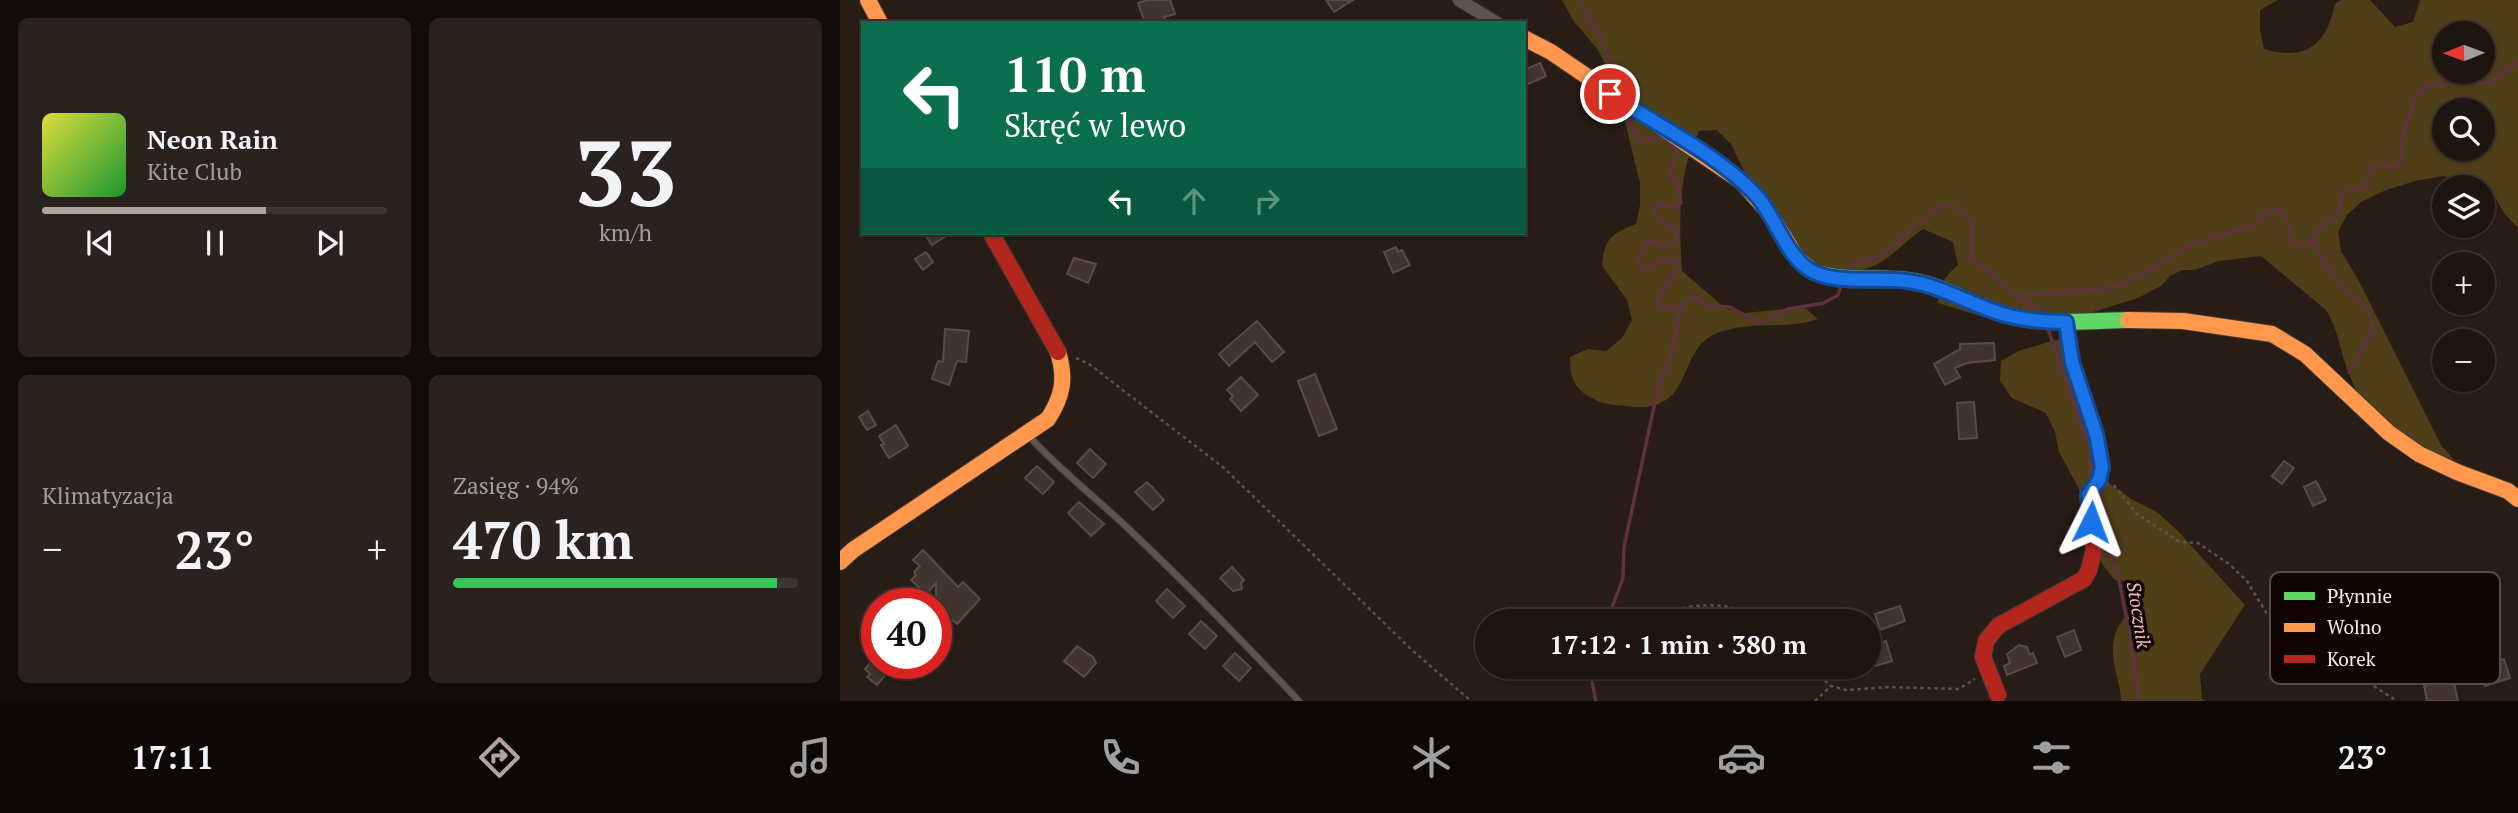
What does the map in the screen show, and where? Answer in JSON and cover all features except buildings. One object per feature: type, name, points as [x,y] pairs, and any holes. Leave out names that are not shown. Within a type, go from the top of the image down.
[{"type":"street","points":[[868,0],[879,21]]},
{"type":"street","points":[[1459,0],[1494,21]]},
{"type":"street","points":[[1526,39],[1551,52],[1742,182],[1770,214],[1797,258],[1814,272],[1845,279],[1923,283],[2003,314],[2025,319],[2066,322],[2157,320],[2221,325],[2272,334],[2305,354],[2389,433],[2419,454],[2508,491],[2518,499]]},
{"type":"street","points":[[840,562],[853,550],[1048,419],[1062,398],[1063,376],[1059,354],[992,235]]},
{"type":"street","points":[[1998,695],[1983,657],[1986,641],[1998,626],[2084,579],[2090,571],[2094,549],[2088,495],[2099,480],[2102,467],[2096,434],[2072,362],[2066,322]]},
{"type":"lane","points":[[1027,434],[1047,456],[1136,536],[1220,618],[1298,701]]},
{"type":"path","points":[[1089,364],[1224,468],[1413,651],[1471,701]]},
{"type":"path","points":[[2102,467],[2137,514],[2180,542],[2198,543],[2229,564],[2246,581],[2270,616]]},
{"type":"path","points":[[1679,609],[1716,606],[1731,609]]},
{"type":"path","points":[[1824,679],[1831,685],[1846,690],[1889,687],[1959,689],[1977,677],[1986,666]]},
{"type":"path","points":[[2370,684],[2397,701]]},
{"type":"path","points":[[1815,701],[1831,685]]},
{"type":"shaded area","points":[[1562,0],[2278,0],[2260,10],[2264,49],[2292,53],[2312,47],[2320,40],[2335,4],[2341,0],[2370,0],[2395,27],[2413,22],[2420,0],[2518,0],[2518,228],[2504,213],[2495,197],[2495,175],[2432,175],[2432,178],[2386,190],[2361,202],[2347,215],[2338,232],[2341,251],[2360,283],[2441,445],[2454,460],[2432,451],[2406,435],[2363,401],[2351,379],[2326,310],[2261,256],[2219,261],[2195,270],[2182,270],[2170,276],[2161,286],[2138,298],[2074,318],[2003,323],[1938,303],[1944,281],[1958,265],[1953,242],[1923,229],[1884,260],[1869,268],[1843,270],[1806,263],[1748,179],[1731,144],[1717,130],[1699,131],[1687,164],[1680,217],[1682,271],[1726,309],[1745,313],[1804,307],[1818,319],[1792,324],[1739,327],[1713,335],[1701,344],[1682,381],[1664,402],[1648,407],[1607,404],[1594,399],[1576,385],[1570,357],[1588,349],[1606,351],[1622,338],[1632,320],[1627,300],[1602,266],[1607,243],[1620,231],[1636,224],[1640,205],[1640,183],[1616,85],[1598,50],[1573,20]]},
{"type":"shaded area","points":[[2063,338],[2099,467],[2110,484],[2157,512],[2178,531],[2245,605],[2200,674],[2202,699],[2206,701],[2121,701],[2113,656],[2114,637],[2121,622],[2141,599],[2132,582],[2115,580],[2102,564],[2078,487],[2059,452],[2055,432],[2046,413],[2012,398],[2000,381],[2001,361],[2018,351]]},
{"type":"waterway","points":[[1579,0],[1600,36],[1622,92]]},
{"type":"waterway","points":[[2015,296],[2117,287],[2192,244],[2252,226],[2262,215],[2274,208],[2286,218],[2292,242],[2301,246],[2312,241],[2318,228],[2338,215],[2342,193],[2363,188],[2368,182],[2368,169],[2377,164],[2394,168],[2400,162],[2403,136],[2415,96],[2431,84],[2478,84],[2495,80],[2518,62]]},
{"type":"waterway","points":[[1629,113],[1629,122],[1639,139],[1663,139],[1676,151],[1670,174],[1679,189],[1681,203],[1672,208],[1657,204],[1654,207],[1658,218],[1674,227],[1678,238],[1664,246],[1649,240],[1642,248],[1639,259],[1639,266],[1645,267],[1667,259],[1679,263],[1658,298],[1657,305],[1661,308],[1681,308],[1690,298],[1696,297],[1708,306],[1730,307],[1753,320],[1764,321],[1788,309],[1824,303],[1838,295],[1841,286]]},
{"type":"waterway","points":[[1845,272],[1854,263],[1873,258],[1888,250],[1931,212],[1944,206],[1952,207],[1960,210],[1972,221],[1972,256],[1975,263],[1991,273],[2015,296],[2040,309],[2043,314]]},
{"type":"waterway","points":[[2313,241],[2333,277],[2370,315],[2370,336],[2349,373]]},
{"type":"waterway","points":[[1611,609],[1623,578],[1624,547],[1659,384],[1670,357],[1681,308]]},
{"type":"waterway","name":"Stocznik","points":[[2048,329],[2090,449],[2091,478]]},
{"type":"waterway","name":"Stocznik","points":[[2096,497],[2103,508],[2103,539],[2118,575],[2134,656],[2138,701]]},
{"type":"waterway","points":[[1591,679],[1596,701]]},
{"type":"traffic: fast","points":[[1826,275],[1923,283],[2019,318],[2066,322],[2128,320]]},
{"type":"traffic: slow","points":[[868,0],[879,21]]},
{"type":"traffic: slow","points":[[1526,39],[1551,52],[1742,182],[1770,214],[1797,258],[1814,272],[1826,275]]},
{"type":"traffic: slow","points":[[2128,320],[2183,321],[2272,334],[2305,354],[2389,433],[2419,454],[2508,491],[2518,499]]},
{"type":"traffic: slow","points":[[840,562],[853,550],[1048,419],[1062,387],[1058,352]]},
{"type":"traffic: jam","points":[[992,235],[1058,352]]},
{"type":"traffic: jam","points":[[1998,695],[1983,657],[1986,641],[1998,626],[2084,579],[2094,550],[2088,495],[2099,480],[2102,467],[2096,434],[2072,362],[2066,322]]},
{"type":"route","points":[[1610,94],[1713,160],[1742,182],[1757,196],[1797,258],[1814,272],[1845,279],[1923,283],[2003,314],[2025,319],[2066,322],[2072,362],[2096,434],[2102,467],[2099,480],[2088,495],[2091,522]]}]
